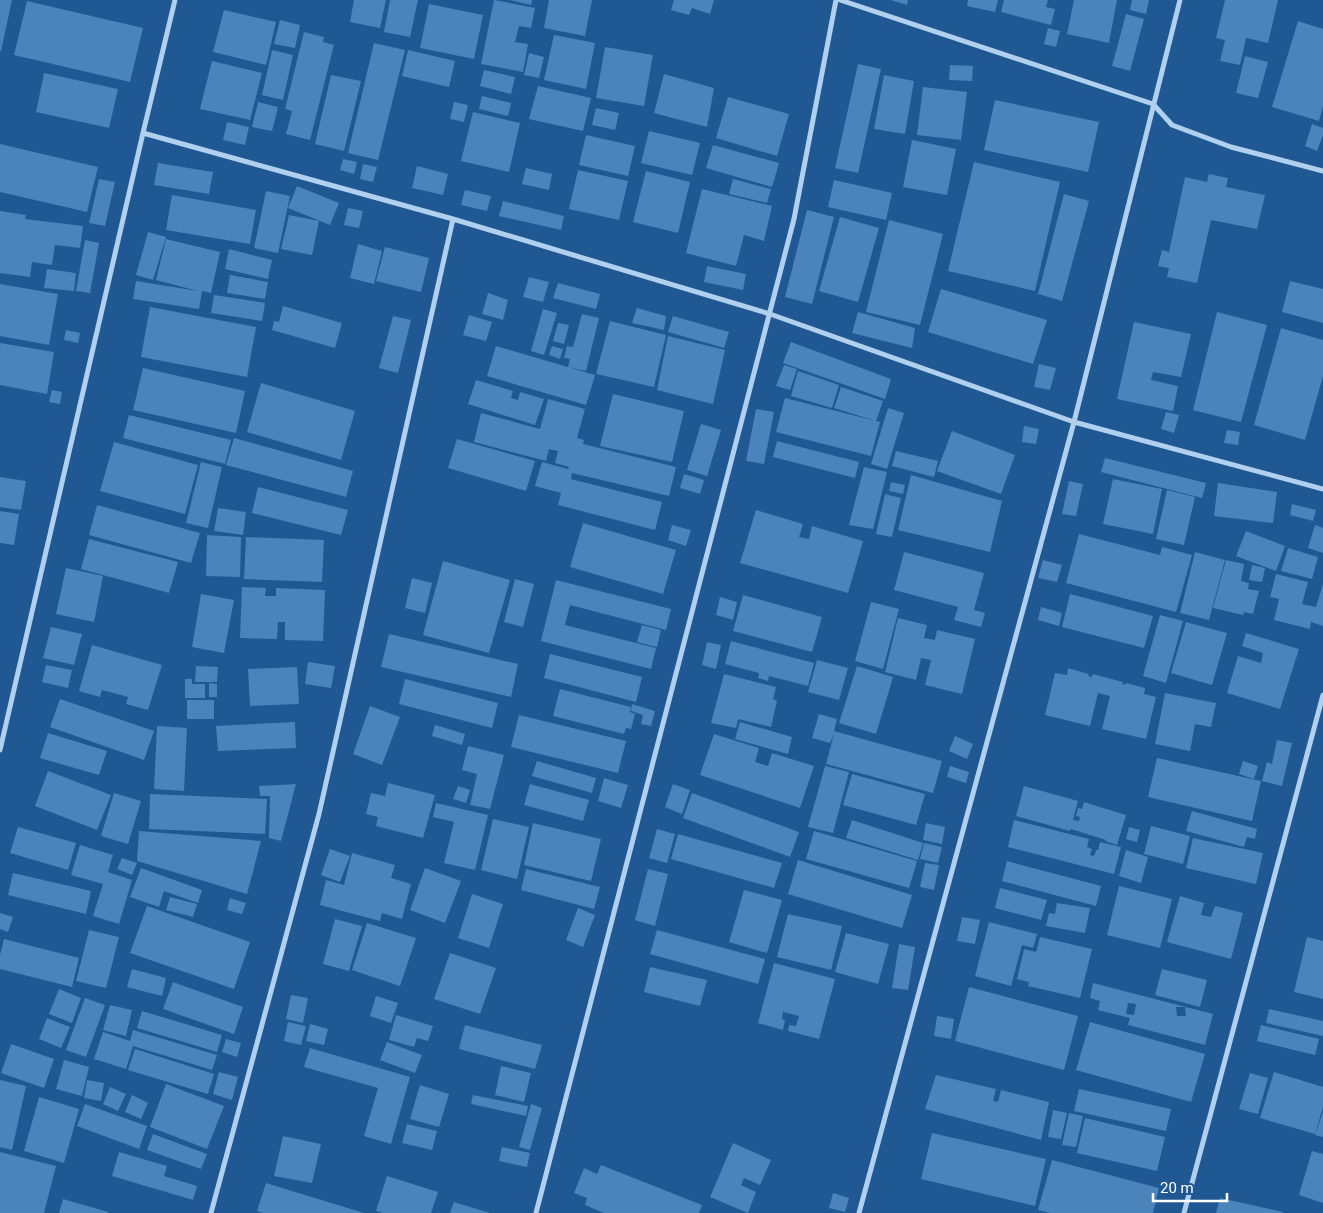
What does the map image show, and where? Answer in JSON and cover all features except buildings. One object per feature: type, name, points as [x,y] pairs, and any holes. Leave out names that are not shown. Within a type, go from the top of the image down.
[{"type":"street","points":[[0,750],[175,0]]},
{"type":"street","points":[[536,1213],[794,220],[836,0]]},
{"type":"street","points":[[840,0],[1153,104],[1172,124],[1231,147],[1323,171]]},
{"type":"street","points":[[859,1213],[1074,422],[1180,0]]},
{"type":"street","points":[[143,133],[453,219],[770,314],[1074,422],[1323,489]]},
{"type":"street","points":[[211,1213],[320,814],[453,219]]},
{"type":"street","points":[[1184,1213],[1323,695]]}]
